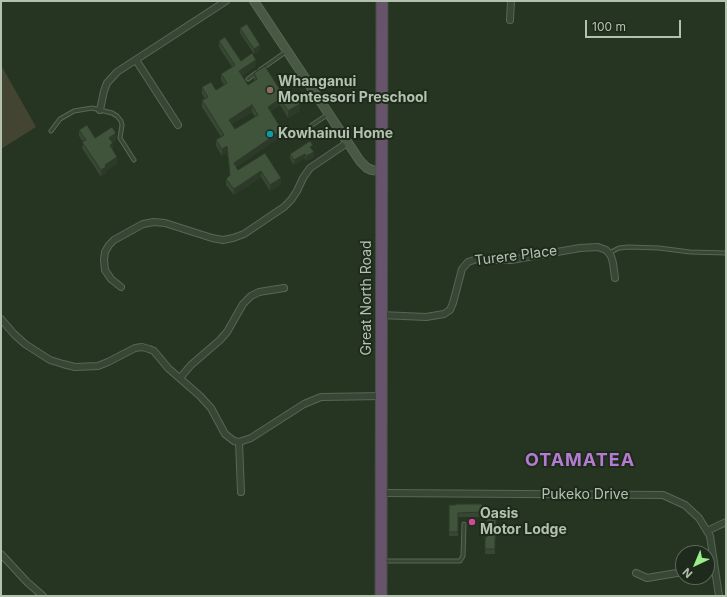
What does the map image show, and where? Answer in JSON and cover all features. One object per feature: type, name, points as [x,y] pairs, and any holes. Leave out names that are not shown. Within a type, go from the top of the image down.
[{"type":"highway","name":"Great North Road","points":[[381,596],[382,1]]},
{"type":"street","points":[[100,110],[107,83],[117,72],[226,1]]},
{"type":"street","points":[[254,1],[360,161],[367,168],[382,171]]},
{"type":"street","points":[[510,20],[511,1]]},
{"type":"street","points":[[136,60],[178,125]]},
{"type":"street","points":[[121,287],[111,279],[105,270],[105,252],[108,245],[132,228],[154,222],[165,223],[223,240],[244,234],[284,207],[291,200],[310,168],[347,143]]},
{"type":"street","name":"Turere Place","points":[[381,315],[426,317],[444,314],[450,310],[453,303],[462,269],[468,262],[473,260],[511,260],[592,246],[603,248],[609,253]]},
{"type":"street","points":[[609,253],[613,263],[615,278]]},
{"type":"street","points":[[180,378],[191,365],[227,332],[243,304],[251,296],[259,292],[284,288]]},
{"type":"street","points":[[1,319],[14,334],[50,360],[75,367],[98,366],[134,348],[142,347],[154,352],[168,368],[200,396],[211,408],[225,434],[234,441],[240,442],[251,438],[304,404],[321,397],[382,396]]},
{"type":"street","points":[[240,442],[240,492]]},
{"type":"street","name":"Pukeko Drive","points":[[382,493],[663,495],[685,505],[699,518],[710,536],[711,545]]},
{"type":"street","points":[[707,531],[726,522]]},
{"type":"street","points":[[1,554],[27,582],[43,596]]},
{"type":"street","points":[[636,573],[647,578],[675,573]]},
{"type":"street","name":"Pukeko Drive","points":[[715,573],[719,596]]},
{"type":"lane","points":[[248,79],[287,51]]},
{"type":"lane","points":[[51,131],[60,119],[74,111],[92,108],[112,113],[121,121],[122,125],[120,138],[134,160]]},
{"type":"lane","points":[[312,125],[328,114]]},
{"type":"lane","points":[[609,253],[619,248],[629,247],[690,252],[726,253]]},
{"type":"lane","points":[[381,561],[460,561],[463,556],[464,524]]},
{"type":"green space","points":[[1,65],[36,127],[1,149]]},
{"type":"building","points":[[247,24],[260,45],[254,49],[240,28]]},
{"type":"building","name":"Kowhainui Home","points":[[225,37],[241,61],[252,53],[256,60],[239,71],[248,85],[257,79],[254,73],[265,66],[284,96],[292,91],[300,104],[288,111],[280,99],[268,107],[282,130],[234,163],[238,170],[265,153],[281,178],[270,185],[261,171],[234,189],[226,179],[230,175],[227,146],[222,149],[216,140],[224,135],[202,100],[208,97],[202,87],[211,82],[216,90],[227,83],[221,74],[235,65],[219,41]],"holes":[[[252,105],[258,115],[235,129],[229,120]]]},
{"type":"building","points":[[87,125],[95,138],[112,127],[116,133],[109,138],[113,143],[110,145],[117,157],[105,165],[106,167],[101,170],[82,142],[86,140],[79,130]]},
{"type":"building","points":[[310,141],[313,145],[310,147],[314,152],[306,156],[305,154],[294,160],[290,154]]},
{"type":"building","points":[[482,504],[482,512],[458,513],[458,532],[449,532],[449,505]]},
{"type":"building","points":[[487,508],[496,509],[495,549],[485,549],[485,537],[487,537]]},
{"type":"place","name":"Whanganui Montessori Preschool","points":[[270,90]]},
{"type":"place","name":"Kowhainui Home","points":[[270,134]]},
{"type":"place","name":"Oasis Motor Lodge","points":[[472,522]]},
{"type":"district","name":"OTAMATEA","points":[[580,461]]}]
